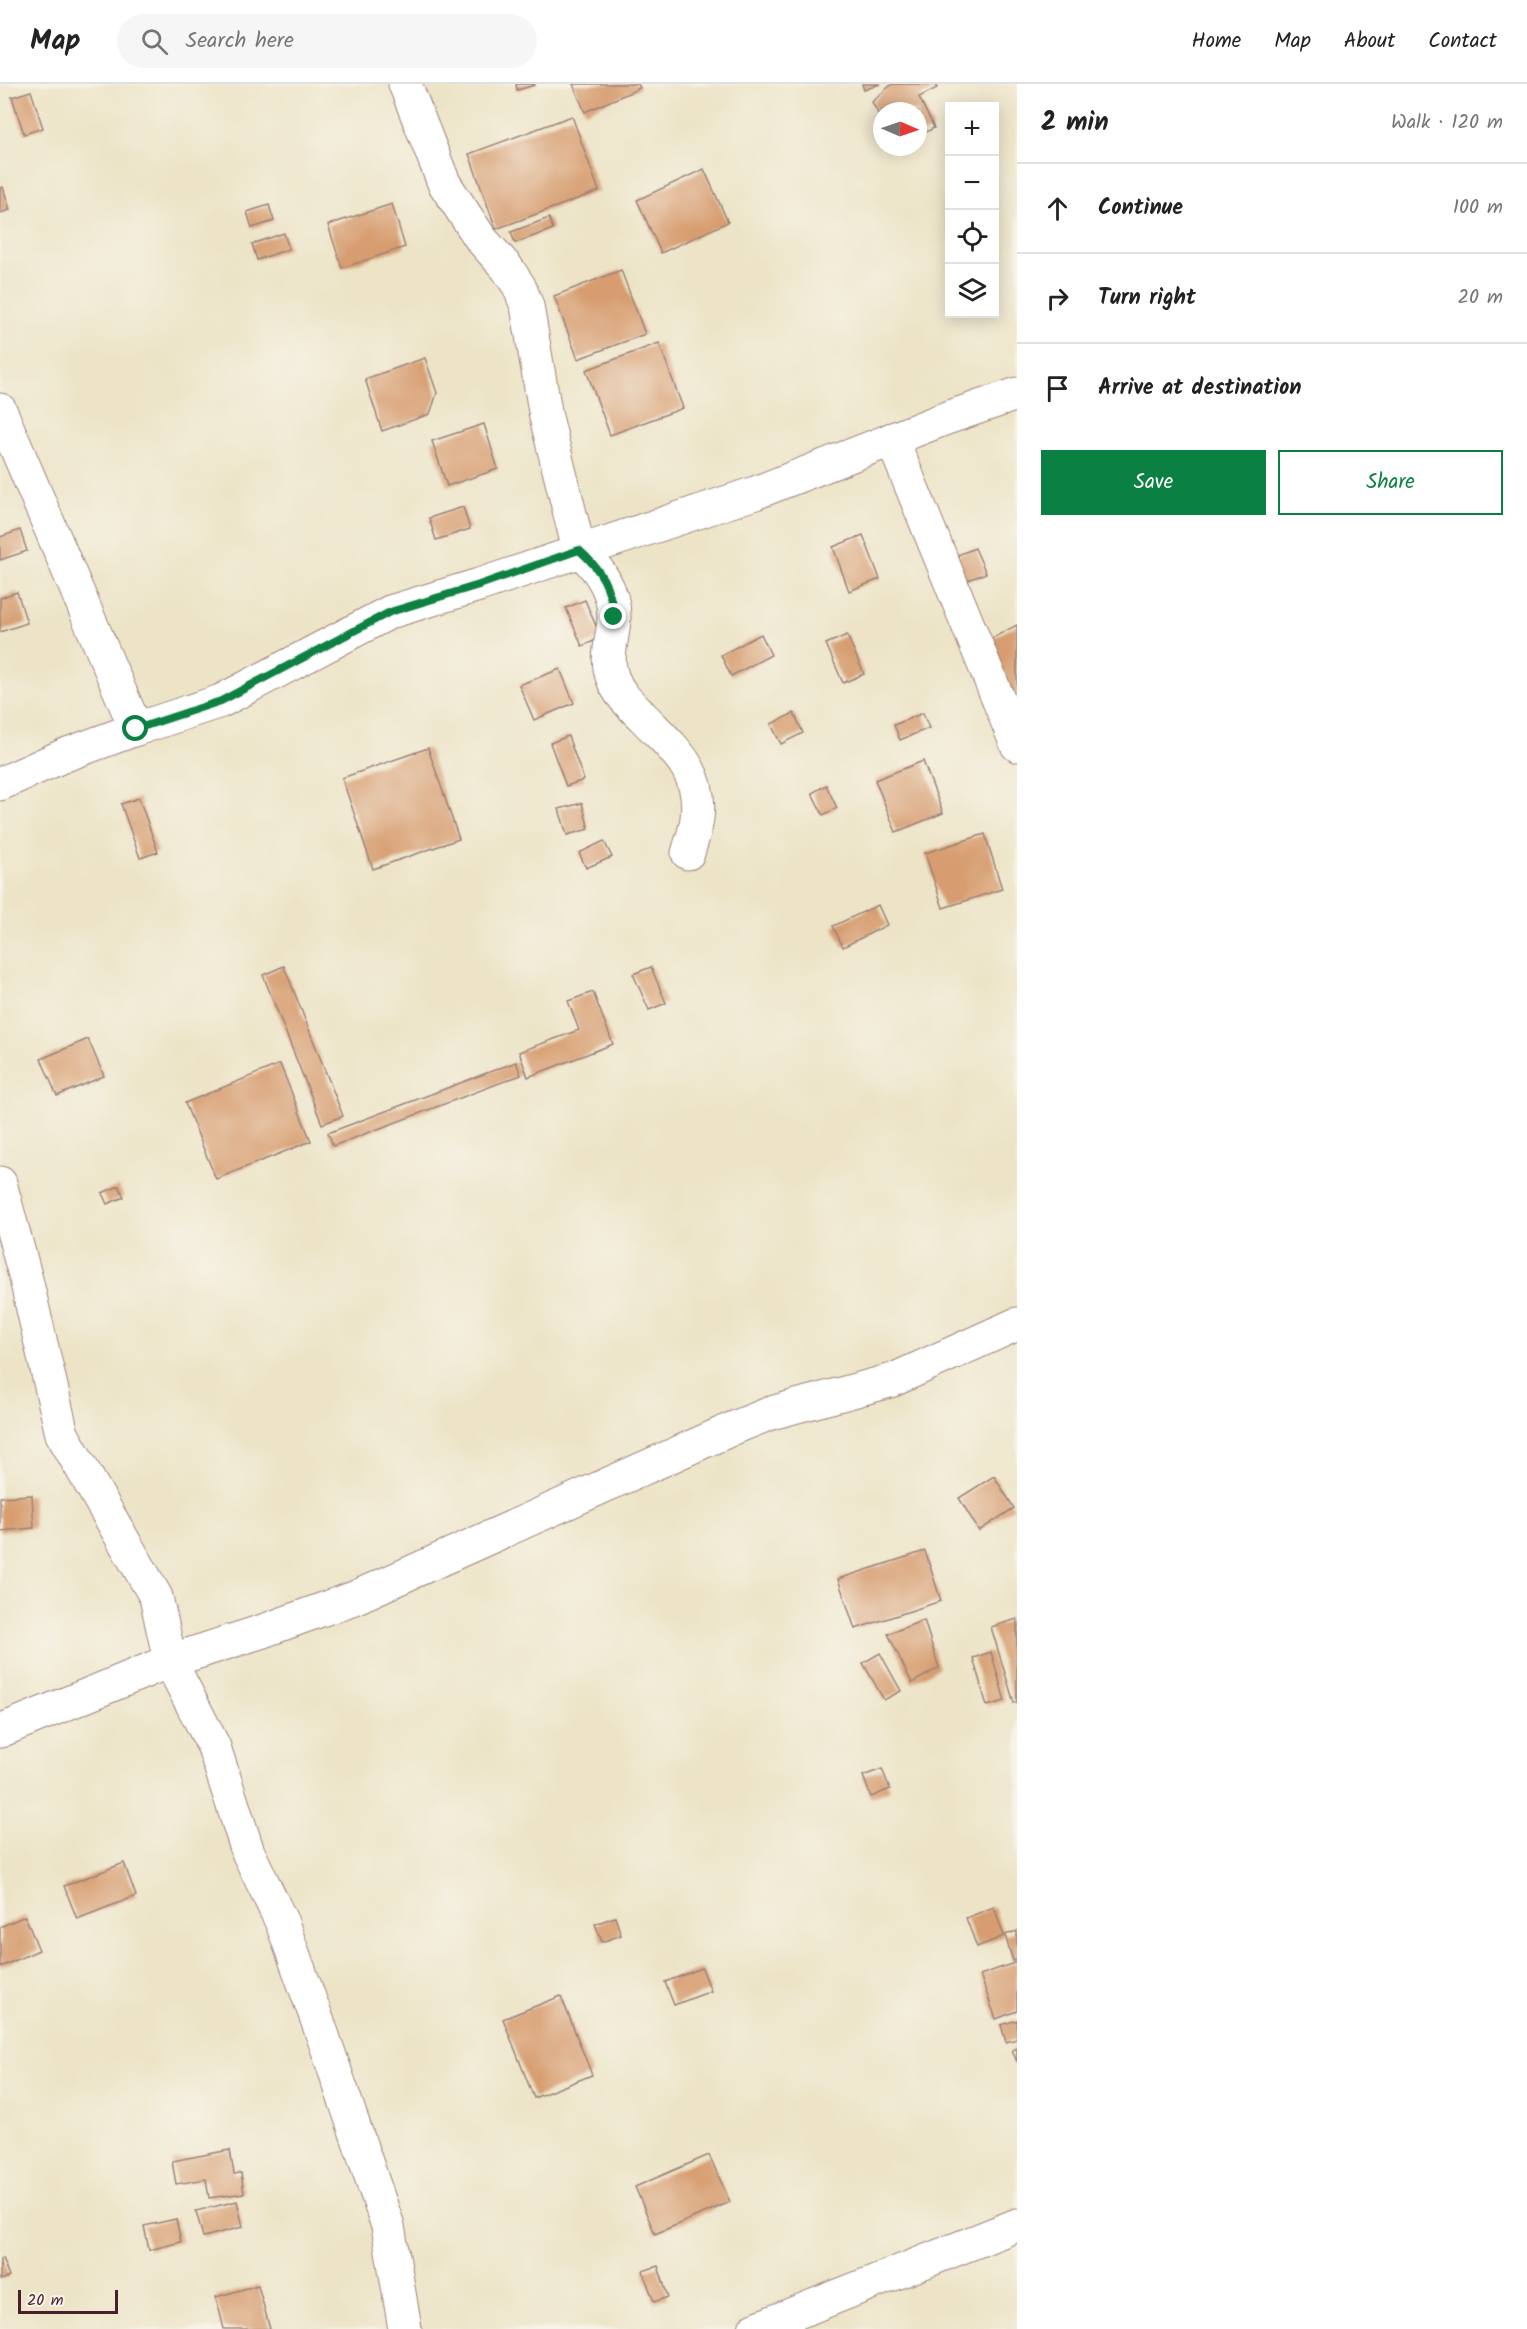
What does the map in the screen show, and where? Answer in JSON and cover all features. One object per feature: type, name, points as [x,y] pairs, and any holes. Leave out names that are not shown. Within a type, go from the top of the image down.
[{"type":"street","points":[[405,84],[444,183],[481,239],[507,268],[519,286],[526,306],[546,417],[579,550],[592,562],[612,597],[614,617],[608,655],[612,678],[628,702],[682,757],[695,786],[698,800],[697,819],[688,853]]},
{"type":"street","points":[[0,784],[65,755],[221,701],[390,612],[479,585],[755,493],[1017,393]]},
{"type":"street","points":[[0,410],[136,729]]},
{"type":"street","points":[[892,439],[1017,745]]},
{"type":"street","points":[[0,1183],[26,1279],[62,1434],[156,1597],[170,1661],[214,1747],[248,1852],[282,1923],[388,2226],[405,2329]]},
{"type":"street","points":[[0,1731],[170,1661],[263,1632],[354,1598],[736,1427],[771,1413],[893,1380],[1017,1324]]},
{"type":"street","points":[[755,2329],[1017,2225]]},
{"type":"building","points":[[516,84],[534,84],[535,85],[517,90]]},
{"type":"building","points":[[573,84],[638,84],[640,88],[585,112]]},
{"type":"building","points":[[862,84],[880,84],[864,90]]},
{"type":"building","points":[[892,84],[935,84],[937,88],[919,97],[921,102],[873,102],[873,104],[872,102]]},
{"type":"building","points":[[31,91],[43,128],[24,134],[12,97]]},
{"type":"building","points":[[927,114],[934,128],[927,132]]},
{"type":"building","points":[[572,116],[599,191],[496,229],[469,154]]},
{"type":"building","points":[[704,169],[728,222],[661,253],[637,200]]},
{"type":"building","points":[[3,187],[10,210],[0,213],[0,188]]},
{"type":"building","points":[[392,204],[405,247],[342,268],[328,225]]},
{"type":"building","points":[[269,205],[274,221],[252,228],[247,212]]},
{"type":"building","points":[[549,218],[553,229],[515,243],[511,232]]},
{"type":"building","points":[[284,233],[289,249],[257,260],[252,244]]},
{"type":"building","points":[[621,270],[645,334],[578,359],[554,296]]},
{"type":"building","points":[[659,343],[683,408],[610,435],[586,370]]},
{"type":"building","points":[[425,358],[437,393],[430,414],[382,431],[365,379]]},
{"type":"building","points":[[484,424],[498,469],[447,486],[432,441]]},
{"type":"building","points":[[463,507],[470,529],[436,540],[429,518]]},
{"type":"building","points":[[20,530],[27,551],[0,560],[0,537]]},
{"type":"building","points":[[863,535],[880,579],[849,591],[833,547]]},
{"type":"building","points":[[975,548],[986,573],[963,582],[953,557]]},
{"type":"building","points":[[17,592],[27,623],[0,632],[0,598]]},
{"type":"building","points":[[585,600],[601,638],[582,646],[566,608]]},
{"type":"building","points":[[1017,625],[1017,706],[984,642]]},
{"type":"building","points":[[761,634],[771,655],[731,676],[721,655]]},
{"type":"building","points":[[847,635],[864,674],[843,683],[826,644]]},
{"type":"building","points":[[560,669],[574,703],[534,720],[519,685]]},
{"type":"building","points":[[794,713],[803,733],[781,744],[771,724]]},
{"type":"building","points":[[923,713],[929,728],[900,740],[894,725]]},
{"type":"building","points":[[568,736],[584,780],[566,786],[550,743]]},
{"type":"building","points":[[428,748],[459,839],[373,869],[342,778]]},
{"type":"building","points":[[923,761],[943,813],[896,832],[875,780]]},
{"type":"building","points":[[826,785],[837,808],[823,815],[812,793]]},
{"type":"building","points":[[139,798],[158,852],[140,858],[121,804]]},
{"type":"building","points":[[582,803],[589,829],[567,835],[559,809]]},
{"type":"building","points":[[985,834],[1002,889],[943,908],[925,853]]},
{"type":"building","points":[[604,841],[612,857],[586,868],[579,853]]},
{"type":"building","points":[[878,905],[887,925],[843,947],[833,926]]},
{"type":"building","points":[[284,966],[343,1116],[322,1124],[263,975]]},
{"type":"building","points":[[651,967],[666,1003],[649,1010],[633,974]]},
{"type":"building","points":[[593,992],[613,1044],[528,1077],[519,1052],[579,1030],[568,1001]]},
{"type":"building","points":[[88,1039],[104,1076],[57,1096],[41,1059]]},
{"type":"building","points":[[516,1062],[521,1075],[333,1146],[328,1133]]},
{"type":"building","points":[[280,1064],[311,1141],[216,1179],[185,1103]]},
{"type":"building","points":[[119,1186],[124,1197],[107,1204],[102,1193]]},
{"type":"building","points":[[994,1476],[1014,1508],[979,1531],[959,1498]]},
{"type":"building","points":[[32,1495],[34,1528],[0,1531],[0,1497]]},
{"type":"building","points":[[925,1551],[941,1601],[855,1629],[838,1579]]},
{"type":"building","points":[[1017,1619],[1017,1702],[1014,1703],[991,1627]]},
{"type":"building","points":[[924,1620],[939,1668],[912,1683],[888,1634]]},
{"type":"building","points":[[991,1652],[1005,1701],[987,1706],[973,1658]]},
{"type":"building","points":[[880,1653],[901,1691],[884,1700],[863,1663]]},
{"type":"building","points":[[882,1769],[890,1789],[871,1797],[863,1776]]},
{"type":"building","points":[[124,1863],[136,1896],[77,1919],[64,1886]]},
{"type":"building","points":[[994,1907],[1004,1936],[977,1947],[966,1918]]},
{"type":"building","points":[[25,1916],[39,1950],[0,1967],[0,1927]]},
{"type":"building","points":[[615,1917],[621,1935],[602,1942],[595,1924]]},
{"type":"building","points":[[1017,1931],[1017,1960],[1013,1961],[1005,1935]]},
{"type":"building","points":[[1017,1962],[1017,2011],[996,2019],[980,1975]]},
{"type":"building","points":[[702,1968],[711,1991],[674,2005],[665,1982]]},
{"type":"building","points":[[561,1996],[592,2075],[534,2098],[503,2019]]},
{"type":"building","points":[[1017,2020],[1017,2039],[1006,2042],[1001,2025]]},
{"type":"building","points":[[1017,2048],[1017,2062],[1012,2050]]},
{"type":"building","points":[[230,2150],[234,2174],[241,2173],[244,2193],[209,2198],[206,2179],[176,2184],[172,2161]]},
{"type":"building","points":[[709,2155],[730,2202],[655,2234],[635,2187]]},
{"type":"building","points":[[237,2201],[243,2227],[203,2237],[196,2211]]},
{"type":"building","points":[[176,2219],[181,2242],[149,2250],[144,2226]]},
{"type":"building","points":[[2,2258],[9,2277],[0,2280],[0,2259]]},
{"type":"building","points":[[658,2266],[668,2297],[654,2302],[643,2271]]},
{"type":"building","points":[[258,2285],[270,2329],[224,2329],[216,2297]]},
{"type":"route","points":[[136,729],[221,701],[390,612],[479,585],[579,550],[592,562],[605,582],[612,597],[614,617]]}]
